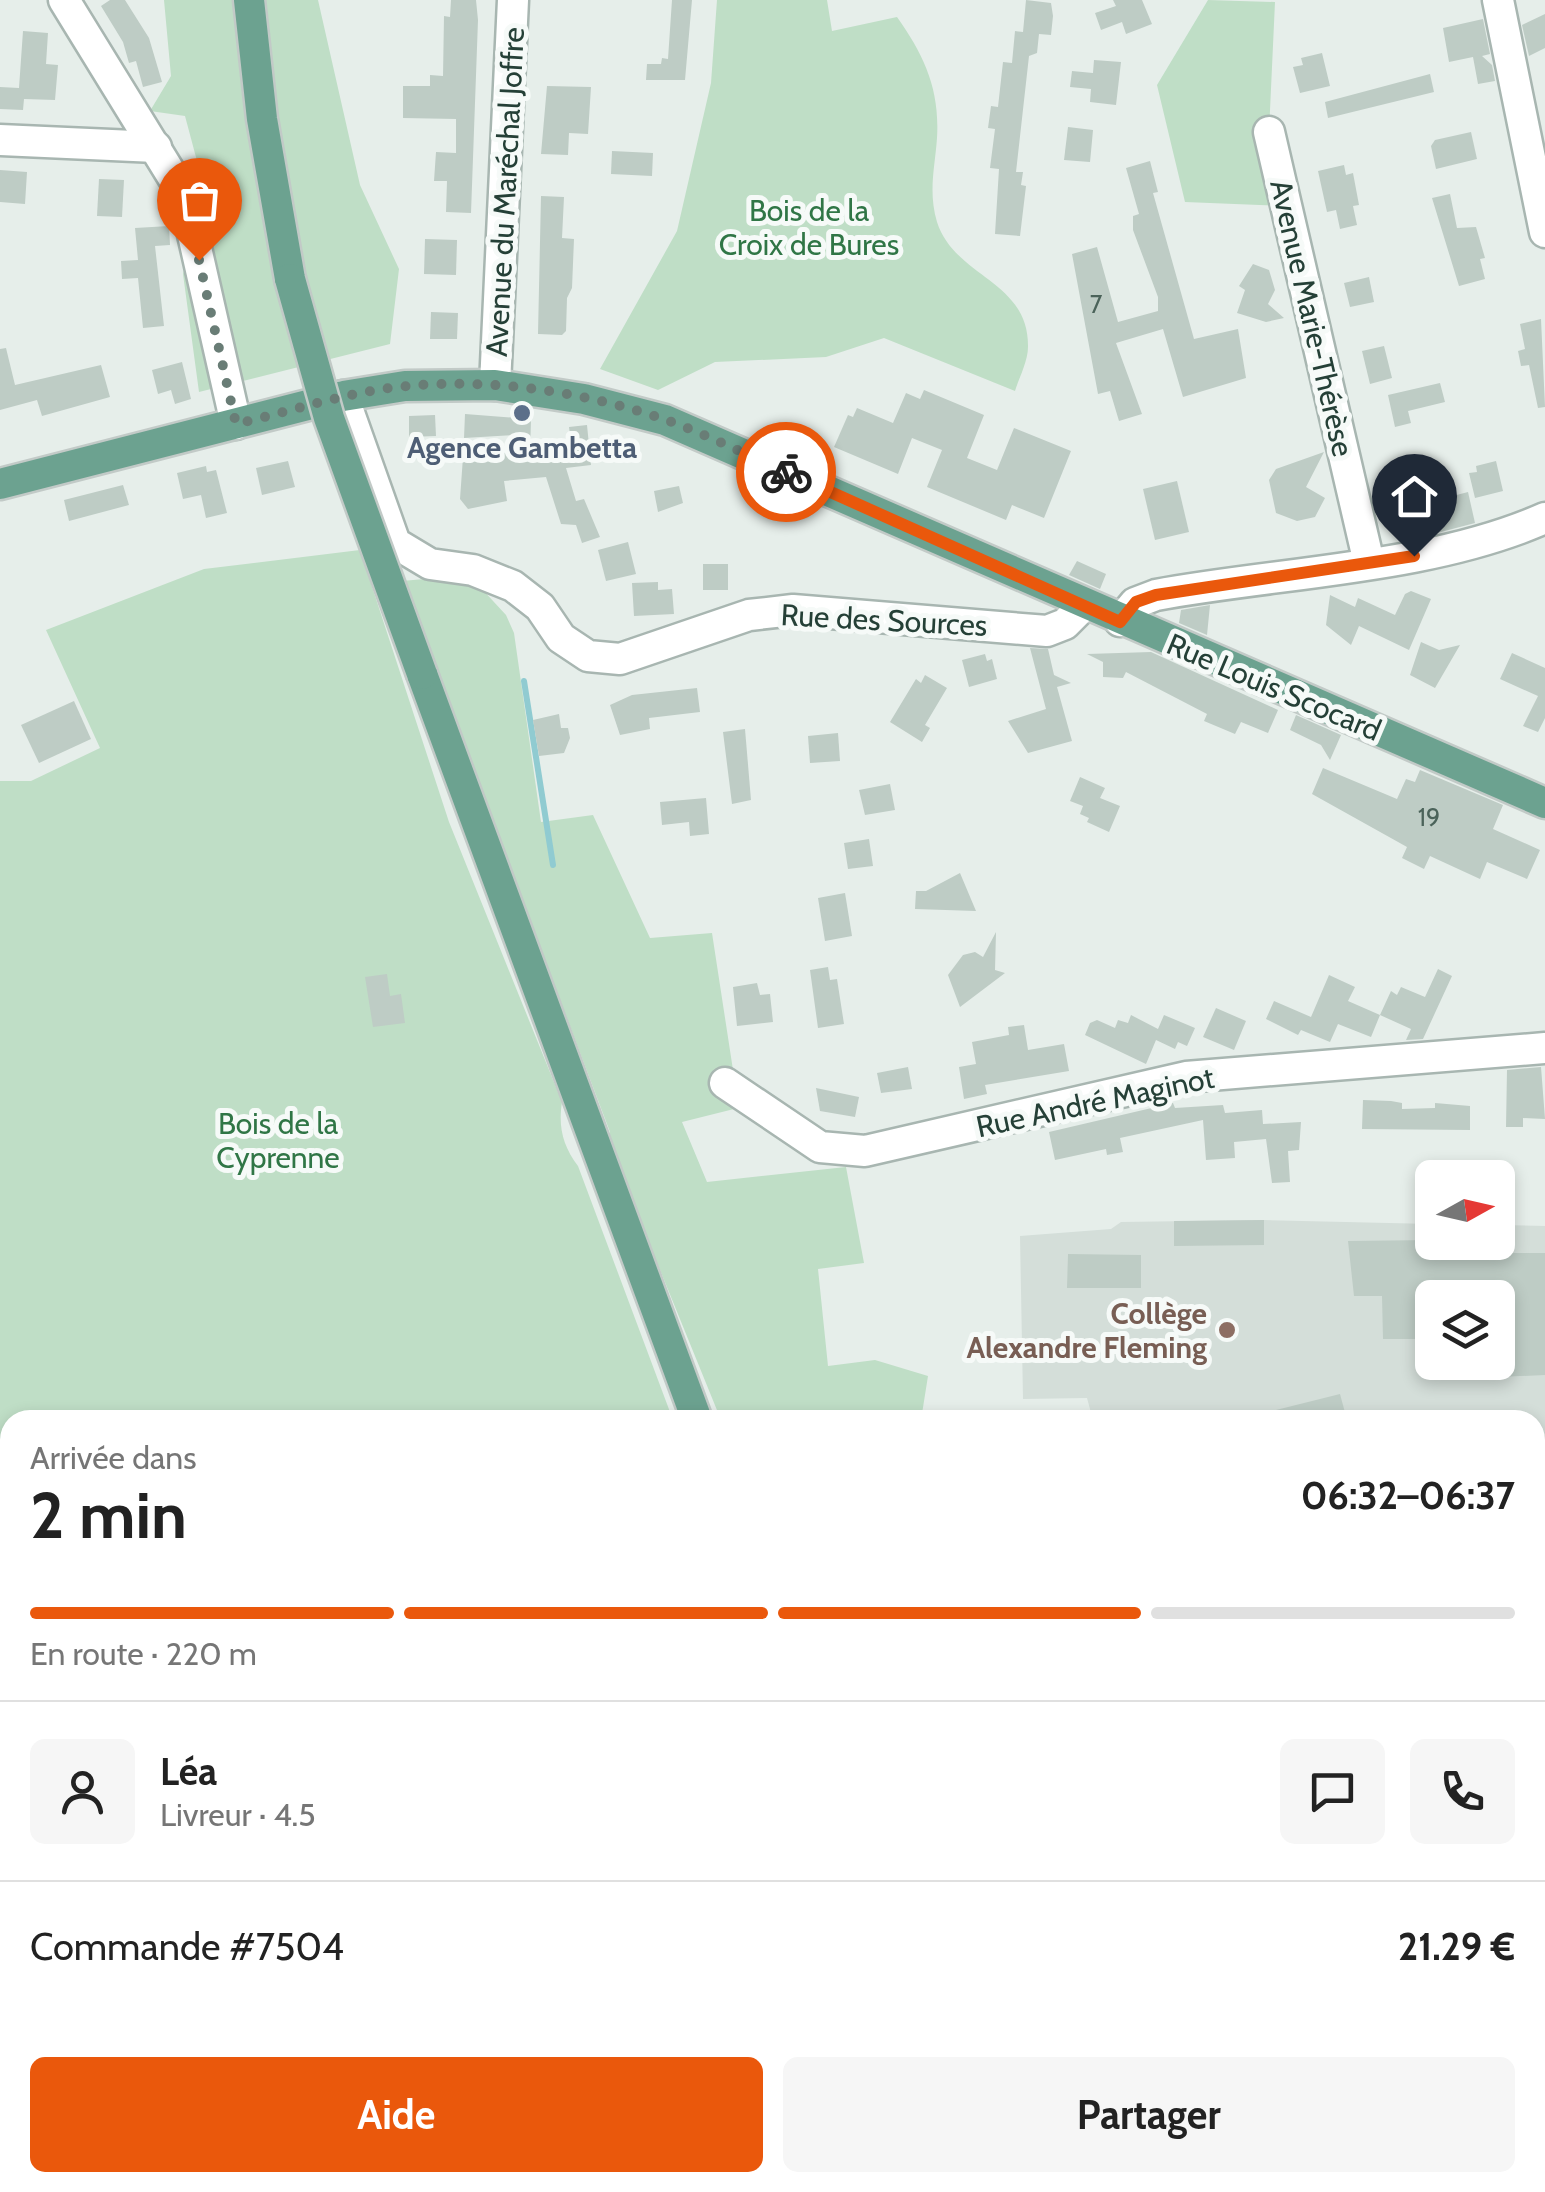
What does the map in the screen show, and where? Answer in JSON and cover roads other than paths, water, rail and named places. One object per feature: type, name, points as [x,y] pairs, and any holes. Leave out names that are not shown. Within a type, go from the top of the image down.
[{"type":"main road","points":[[249,0],[262,119],[290,279],[330,418],[693,1410]]},
{"type":"main road","name":"Rue Louis Scocard","points":[[0,484],[379,390],[495,385],[584,399],[665,420],[1120,622],[1545,803]]},
{"type":"street","points":[[64,0],[184,195],[236,424]]},
{"type":"street","name":"Avenue du Maréchal Joffre","points":[[495,385],[513,0]]},
{"type":"street","points":[[1498,0],[1545,232]]},
{"type":"street","name":"Avenue Marie-Thérèse","points":[[1269,132],[1370,563]]},
{"type":"street","points":[[0,140],[156,147]]},
{"type":"street","name":"Rue des Sources","points":[[343,396],[396,543],[430,564],[474,570],[512,586],[540,607],[561,638],[588,656],[620,659],[748,616],[794,610],[1047,631],[1065,624],[1084,605]]},
{"type":"street","points":[[1120,622],[1136,602],[1156,595],[1370,563],[1476,542],[1545,518]]},
{"type":"street","name":"Rue André Maginot","points":[[725,1083],[820,1147],[865,1151],[1186,1077],[1545,1048]]},
{"type":"waterway","points":[[524,681],[553,865]]},
{"type":"place","name":"Agence Gambetta","points":[[522,413]]},
{"type":"place","name":"Collège Alexandre Fleming","points":[[1227,1330]]},
{"type":"park label","name":"Bois de la Croix de Bures","points":[[809,227]]},
{"type":"park label","name":"Bois de la Cyprenne","points":[[278,1140]]}]
